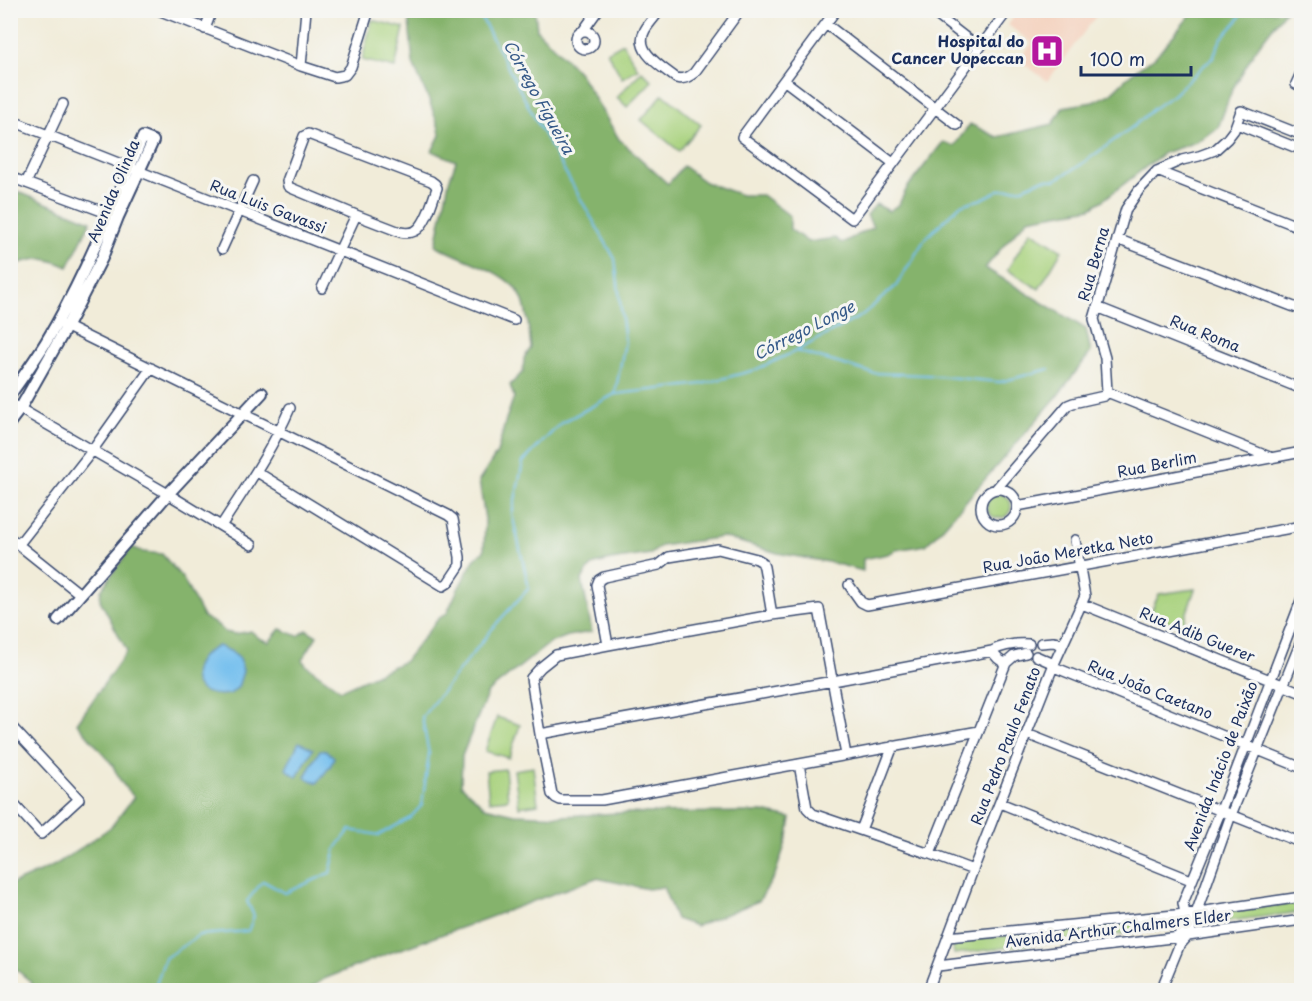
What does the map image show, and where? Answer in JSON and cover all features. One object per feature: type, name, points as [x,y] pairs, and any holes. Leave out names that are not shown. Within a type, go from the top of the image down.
[{"type":"street","points":[[158,10],[335,77],[345,75],[351,67],[369,10]]},
{"type":"street","points":[[205,29],[212,10]]},
{"type":"street","points":[[301,66],[306,10]]},
{"type":"street","points":[[587,32],[598,10]]},
{"type":"street","points":[[660,10],[643,33],[644,48],[649,56],[681,80],[694,73],[740,10]]},
{"type":"street","points":[[836,10],[742,136],[852,219],[1008,10]]},
{"type":"street","points":[[930,10],[979,48]]},
{"type":"street","points":[[826,24],[957,125]]},
{"type":"street","points":[[1299,86],[1302,72]]},
{"type":"street","points":[[785,81],[892,163]]},
{"type":"street","points":[[26,183],[63,104]]},
{"type":"street","points":[[1302,135],[1241,111],[1237,124],[1302,150]]},
{"type":"street","name":"Rua Luis Gavassi","points":[[10,120],[514,320]]},
{"type":"street","name":"Rua Berna","points":[[1107,392],[1105,358],[1094,319],[1126,209],[1139,190],[1157,171],[1182,160],[1215,150],[1227,139],[1237,124]]},
{"type":"street","points":[[308,134],[431,181],[437,188],[424,221],[415,231],[400,232],[356,215],[288,186],[286,181],[304,135],[308,134]]},
{"type":"street","name":"Avenida Olinda","points":[[10,422],[15,406],[102,258],[113,216],[134,169]]},
{"type":"street","points":[[1157,171],[1302,228]]},
{"type":"street","points":[[10,177],[113,216]]},
{"type":"street","points":[[222,249],[253,181]]},
{"type":"street","points":[[322,288],[356,215]]},
{"type":"street","points":[[1117,238],[1302,310]]},
{"type":"street","name":"Rua Roma","points":[[1096,307],[1302,389]]},
{"type":"street","points":[[62,324],[448,515],[453,519],[460,557],[459,565],[448,584],[443,586],[256,472]]},
{"type":"street","name":"Avenida Olinda","points":[[10,395],[46,341],[62,324]]},
{"type":"street","points":[[19,544],[92,451],[151,368]]},
{"type":"street","points":[[996,489],[1068,405],[1104,396],[1107,392],[1273,458]]},
{"type":"street","points":[[58,620],[168,494],[262,393]]},
{"type":"street","points":[[15,406],[252,545]]},
{"type":"street","points":[[221,526],[280,432],[290,408]]},
{"type":"street","name":"Rua Berlim","points":[[1017,506],[1302,452]]},
{"type":"street","points":[[996,489],[1011,493],[1017,506],[1016,512],[1008,522],[996,524],[985,518],[981,506],[982,500],[990,491],[996,489]]},
{"type":"street","name":"Rua João Meretka Neto","points":[[849,585],[861,602],[867,605],[1302,526]]},
{"type":"street","points":[[10,538],[80,594]]},
{"type":"street","name":"Rua Pedro Paulo Fenato","points":[[928,990],[1054,666],[1085,596],[1075,540]]},
{"type":"street","points":[[608,645],[597,585],[599,580],[659,565],[669,557],[718,549],[757,559],[764,567],[772,615]]},
{"type":"street","name":"Avenida Inácio de Paixão","points":[[1182,939],[1185,914],[1183,903],[1191,880],[1221,810],[1270,680],[1298,616],[1302,598]]},
{"type":"street","name":"Rua Adib Guerer","points":[[1082,604],[1302,693]]},
{"type":"street","points":[[846,755],[819,609],[772,615],[556,656],[531,678],[552,794],[560,800],[602,800],[979,731]]},
{"type":"street","name":"Avenida Inácio de Paixão","points":[[1161,990],[1196,912],[1231,815],[1302,639]]},
{"type":"street","points":[[1041,643],[1063,644]]},
{"type":"street","points":[[540,734],[992,651],[1000,647],[1024,648],[1006,663],[930,854]]},
{"type":"street","points":[[992,651],[996,658],[1006,663]]},
{"type":"street","name":"Rua João Caetano","points":[[1036,656],[1054,666],[1302,768]]},
{"type":"street","points":[[10,725],[79,799],[41,834],[10,800]]},
{"type":"street","points":[[1027,734],[1302,843]]},
{"type":"street","points":[[861,830],[893,746]]},
{"type":"street","points":[[800,764],[807,808],[813,814],[973,870]]},
{"type":"street","points":[[1000,803],[1191,880]]},
{"type":"street","name":"Avenida Arthur Chalmers Elder","points":[[948,937],[1185,914],[1302,897]]},
{"type":"street","name":"Avenida Arthur Chalmers Elder","points":[[938,966],[1182,939],[1302,920]]},
{"type":"shaded area","name":"Hospital do Cancer Uopeccan","points":[[1018,11],[1100,11],[1047,81],[1019,60],[1032,43],[1008,25]]},
{"type":"green space","points":[[408,11],[535,11],[537,30],[580,74],[619,139],[668,184],[683,166],[705,182],[741,195],[762,195],[790,216],[790,229],[808,242],[835,238],[842,243],[873,227],[867,215],[876,204],[889,211],[899,204],[907,188],[943,142],[954,146],[970,124],[997,137],[1053,124],[1063,107],[1093,102],[1110,94],[1132,73],[1155,57],[1194,11],[1285,11],[1256,49],[1232,90],[1218,128],[1196,142],[1164,153],[1091,208],[1028,219],[985,268],[1086,329],[1091,352],[1055,399],[926,545],[863,559],[863,571],[777,553],[723,537],[661,546],[651,554],[595,564],[582,580],[592,632],[568,636],[550,643],[488,692],[462,756],[461,785],[485,807],[515,814],[563,816],[619,813],[763,812],[791,818],[788,836],[775,875],[759,901],[696,926],[676,919],[663,887],[648,889],[596,878],[387,954],[324,979],[308,990],[29,990],[31,982],[11,965],[10,885],[55,865],[111,827],[134,797],[121,782],[112,764],[77,723],[127,651],[100,600],[101,590],[132,547],[143,552],[162,554],[183,579],[203,617],[218,625],[225,632],[235,634],[251,631],[259,638],[269,642],[280,629],[298,636],[307,630],[317,636],[302,660],[341,690],[405,661],[438,619],[447,613],[474,560],[484,551],[485,519],[479,481],[497,453],[514,397],[510,385],[523,372],[524,358],[531,348],[528,323],[522,298],[507,280],[436,245],[449,181],[456,161],[432,151],[440,135],[439,128],[413,64]]},
{"type":"green space","points":[[372,20],[404,28],[395,68],[362,60]]},
{"type":"green space","points":[[623,43],[638,69],[622,78],[607,52]]},
{"type":"green space","points":[[642,71],[652,81],[627,107],[617,97]]},
{"type":"green space","points":[[663,94],[701,125],[679,151],[641,120]]},
{"type":"green space","points":[[11,189],[91,221],[68,267],[46,259],[11,266]]},
{"type":"green space","points":[[1031,231],[1062,250],[1039,289],[1007,270]]},
{"type":"green space","points":[[999,494],[1007,498],[1011,506],[1007,514],[999,518],[991,514],[987,506],[991,498]]},
{"type":"green space","points":[[1195,589],[1182,627],[1149,616],[1159,594]]},
{"type":"green space","points":[[497,717],[520,725],[509,758],[485,751]]},
{"type":"green space","points":[[533,767],[538,804],[519,807],[514,770]]},
{"type":"green space","points":[[505,769],[508,799],[489,801],[486,771]]},
{"type":"green space","points":[[1301,902],[1301,912],[1197,925],[1198,915]]},
{"type":"green space","points":[[1179,916],[1178,927],[954,954],[952,942]]},
{"type":"water","points":[[218,646],[230,651],[240,659],[243,671],[238,687],[230,694],[205,692],[196,683],[194,674],[199,661],[207,652]]},
{"type":"water","points":[[299,742],[313,749],[297,777],[286,769]]},
{"type":"water","points":[[320,750],[325,750],[334,757],[331,765],[317,783],[305,777]]},
{"type":"waterway","name":"Córrego Figueira","points":[[154,990],[165,958],[199,935],[248,931],[254,916],[247,901],[263,881],[285,893],[330,873],[336,848],[350,830],[379,835],[410,818],[422,805],[429,754],[422,717],[497,623],[529,588],[512,514],[523,462],[561,423],[615,394],[625,342],[615,259],[544,135],[479,10]]},
{"type":"waterway","name":"Córrego Longe","points":[[616,394],[702,384],[755,370],[861,316],[896,286],[925,239],[960,205],[982,199],[999,190],[1023,188],[1044,179],[1055,180],[1079,166],[1173,95],[1213,57],[1221,39],[1244,10]]},
{"type":"waterway","points":[[796,351],[872,373],[927,375],[1000,382],[1049,369]]},
{"type":"place","name":"Hospital do Cancer Uopeccan","points":[[1047,51]]}]
